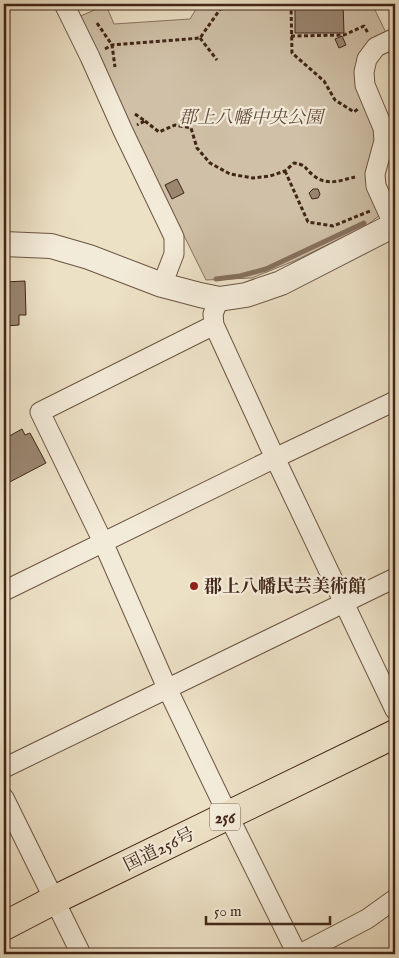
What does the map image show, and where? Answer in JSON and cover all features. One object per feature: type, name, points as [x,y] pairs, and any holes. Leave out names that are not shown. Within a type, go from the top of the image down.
[{"type":"highway","name":"国道256号","points":[[4,926],[395,734]]},
{"type":"street","points":[[64,4],[174,237],[174,254],[162,285]]},
{"type":"street","points":[[4,244],[50,246],[89,256],[162,285],[219,299],[246,295],[281,283],[391,220],[376,186],[374,174],[384,141],[382,128],[365,85],[364,72],[367,59],[376,47],[395,38]]},
{"type":"street","points":[[219,299],[213,314],[214,325],[274,458],[395,710]]},
{"type":"street","points":[[214,325],[40,412],[103,542],[167,688],[228,815],[299,954],[367,919],[395,899]]},
{"type":"street","points":[[4,592],[274,458],[395,401]]},
{"type":"street","points":[[4,768],[395,578]]},
{"type":"street","points":[[4,798],[81,954]]},
{"type":"path","points":[[200,38],[222,4]]},
{"type":"path","points":[[290,4],[292,53],[324,81],[335,100],[354,112],[372,102]]},
{"type":"path","points":[[292,36],[344,34],[364,26],[376,47]]},
{"type":"path","points":[[90,57],[112,45],[200,38]]},
{"type":"path","points":[[200,38],[217,60]]},
{"type":"path","points":[[145,121],[159,132],[175,125],[191,128],[197,148],[210,163],[230,174],[253,178],[270,176],[286,171],[294,163],[303,164],[314,177],[331,183],[355,177]]},
{"type":"path","points":[[286,171],[308,222],[334,226],[391,220]]},
{"type":"green space","name":"郡上八幡中央公園","points":[[199,4],[365,4],[374,8],[388,37],[371,44],[380,215],[366,226],[294,261],[252,278],[206,280],[76,18],[106,5],[114,24],[190,19]]},
{"type":"building","points":[[295,4],[343,4],[344,33],[295,33]]},
{"type":"building","points":[[342,36],[346,45],[339,48],[335,39]]},
{"type":"building","points":[[177,179],[184,193],[172,199],[165,185]]},
{"type":"building","points":[[313,189],[318,189],[320,194],[318,198],[312,199],[309,193]]},
{"type":"building","points":[[25,281],[26,315],[19,315],[19,325],[6,326],[6,316],[4,316],[4,282]]},
{"type":"building","points":[[22,429],[25,435],[30,433],[46,463],[4,485],[4,446],[6,445],[4,439]]},
{"type":"waterway","points":[[216,279],[240,276],[266,269],[364,223]]},
{"type":"place","name":"郡上八幡民芸美術館","points":[[194,586]]}]
